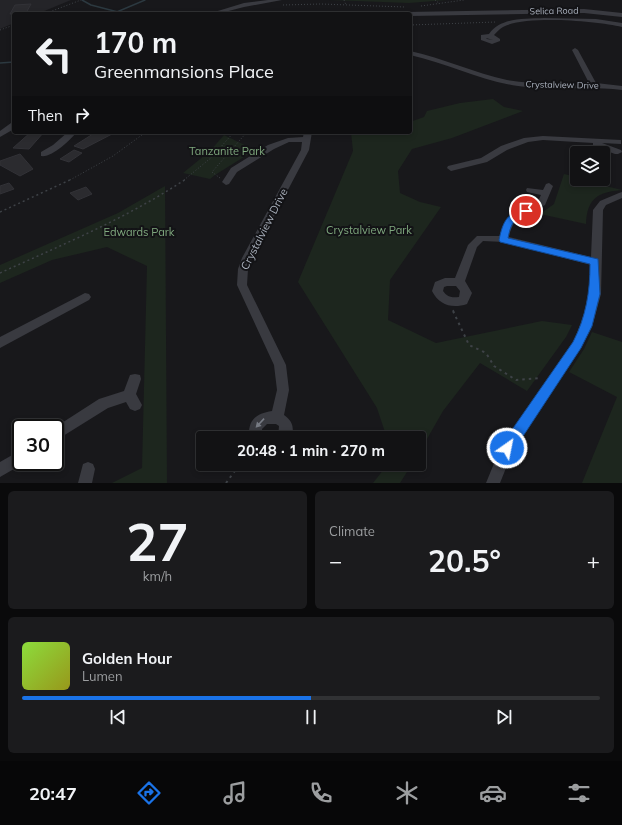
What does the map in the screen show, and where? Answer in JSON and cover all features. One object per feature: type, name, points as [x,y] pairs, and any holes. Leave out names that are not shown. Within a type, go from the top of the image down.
[{"type":"street","points":[[218,12],[244,5],[279,3]]},
{"type":"street","points":[[412,14],[584,11],[622,15]]},
{"type":"street","name":"Selica Road","points":[[491,36],[498,28],[510,23],[521,21],[578,20],[622,25]]},
{"type":"street","points":[[575,50],[593,85]]},
{"type":"street","name":"Crystalview Drive","points":[[412,53],[438,59],[483,76],[518,84],[538,86],[593,85],[622,88]]},
{"type":"street","points":[[0,135],[12,126]]},
{"type":"street","points":[[44,154],[56,147],[71,134]]},
{"type":"street","points":[[226,182],[234,170],[280,142],[307,136]]},
{"type":"street","name":"Crystalview Drive","points":[[277,417],[283,390],[280,365],[242,285],[242,276],[247,258],[305,150],[307,136]]},
{"type":"street","points":[[451,168],[484,160],[504,148],[527,140],[544,138],[622,142]]},
{"type":"street","points":[[574,140],[594,144],[620,154]]},
{"type":"street","points":[[620,154],[615,145],[622,142]]},
{"type":"street","points":[[504,240],[507,224],[512,218],[542,203],[547,189],[530,190]]},
{"type":"street","points":[[493,483],[507,448],[577,345],[586,326],[595,294],[598,210],[603,203],[620,196]]},
{"type":"street","points":[[459,282],[473,244],[481,238],[489,237],[504,240],[595,262]]},
{"type":"street","points":[[0,343],[85,297]]},
{"type":"street","points":[[64,429],[104,403],[132,400],[135,379]]},
{"type":"street","points":[[254,431],[260,421],[265,417],[277,417],[286,425],[288,431]]},
{"type":"street","points":[[0,470],[12,463]]},
{"type":"street","points":[[85,483],[88,469]]},
{"type":"path","points":[[49,12],[81,0]]},
{"type":"path","points":[[344,0],[346,5]]},
{"type":"path","points":[[435,0],[442,4]]},
{"type":"path","points":[[417,7],[464,0]]},
{"type":"path","points":[[279,3],[408,7]]},
{"type":"path","points":[[412,25],[494,22],[510,23]]},
{"type":"path","points":[[0,30],[12,26]]},
{"type":"path","points":[[0,212],[92,168],[129,145],[143,134]]},
{"type":"path","points":[[0,273],[117,219],[176,187],[197,172],[222,148],[232,134]]},
{"type":"path","points":[[226,182],[212,172],[245,134]]},
{"type":"path","points":[[452,307],[469,345],[486,353],[494,366],[501,372],[516,380],[541,378]]},
{"type":"path","points":[[226,483],[235,471]]},
{"type":"shaded area","points":[[0,0],[71,0],[42,12],[12,12],[12,24],[0,29]]},
{"type":"green space","points":[[329,0],[447,0],[409,3]]},
{"type":"green space","name":"Crystalview Park","points":[[493,99],[504,107],[523,111],[452,138],[412,149],[398,171],[400,193],[420,202],[441,207],[390,280],[388,320],[436,343],[542,321],[572,325],[566,337],[527,391],[480,363],[443,411],[426,441],[426,431],[385,431],[377,408],[298,282],[353,151],[351,134],[412,134],[412,121],[424,117],[427,111],[460,103]]},
{"type":"green space","name":"Tanzanite Park","points":[[224,135],[255,150],[210,179],[183,173],[210,151]]},
{"type":"green space","points":[[564,174],[570,175],[570,186],[606,186],[622,190],[606,193],[595,198],[589,208],[586,224],[540,214],[554,204]]},
{"type":"green space","name":"Edwards Park","points":[[165,186],[167,483],[112,483],[142,468],[147,266],[107,247],[52,260],[0,283],[0,265],[118,213]]},
{"type":"green space","points":[[592,332],[622,342],[622,483],[582,483],[617,397],[569,372],[584,349]]},
{"type":"green space","points":[[382,471],[408,471],[400,483],[373,483]]},
{"type":"building","points":[[31,4],[27,12],[12,12],[12,14],[10,14],[15,5]]},
{"type":"building","points":[[29,134],[42,134],[29,149],[13,148]]},
{"type":"building","points":[[93,134],[112,134],[83,149],[74,146]]},
{"type":"building","points":[[74,150],[82,153],[69,162],[60,159]]},
{"type":"building","points":[[20,154],[33,169],[20,176],[0,165],[0,161]]},
{"type":"building","points":[[9,183],[14,189],[0,194],[0,186]]},
{"type":"building","points":[[86,187],[92,194],[78,200],[70,193]]},
{"type":"waterway","points":[[82,0],[91,5],[117,12]]},
{"type":"waterway","points":[[117,12],[145,0]]},
{"type":"waterway","points":[[0,63],[12,62]]},
{"type":"route","points":[[507,448],[577,345],[591,312],[595,294],[595,262],[504,240],[507,224],[518,213],[526,211]]}]
